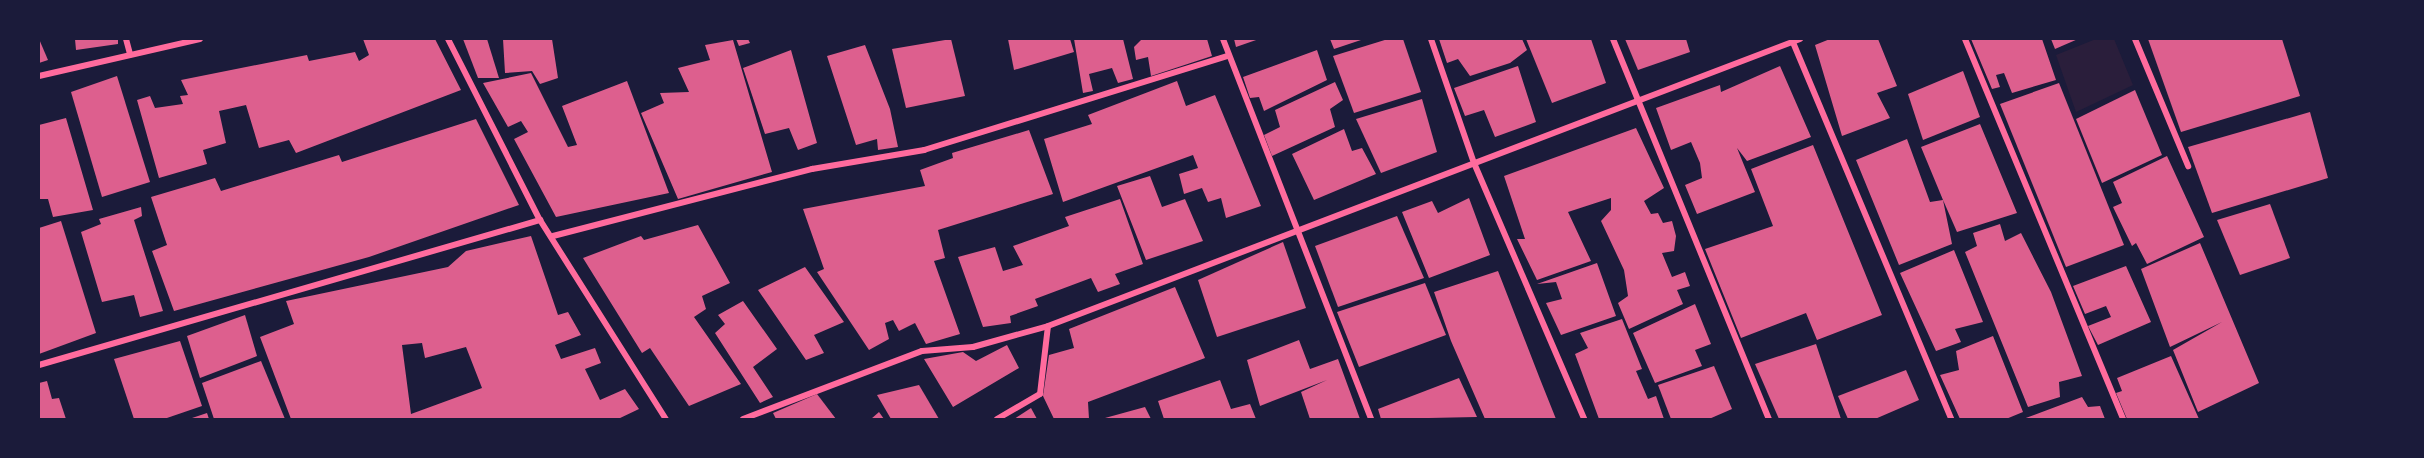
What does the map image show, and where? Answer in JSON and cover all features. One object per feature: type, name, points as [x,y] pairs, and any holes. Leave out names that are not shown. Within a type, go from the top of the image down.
[{"type":"street","points":[[126,39],[129,54]]},
{"type":"street","points":[[39,76],[200,39]]},
{"type":"street","points":[[448,39],[540,219],[553,236],[666,419]]},
{"type":"street","points":[[1223,39],[1294,229],[1371,419]]},
{"type":"street","points":[[1431,39],[1474,163],[1584,419]]},
{"type":"street","points":[[1613,39],[1635,101],[1768,419]]},
{"type":"street","points":[[743,419],[922,351],[973,348],[1048,326],[1294,229],[1474,163],[1792,40],[1800,39]]},
{"type":"street","points":[[1965,39],[2123,419]]},
{"type":"street","points":[[2135,39],[2188,166]]},
{"type":"street","points":[[1792,40],[1951,419]]},
{"type":"street","points":[[553,236],[812,169],[924,150],[1228,56]]},
{"type":"street","points":[[39,365],[540,219]]},
{"type":"street","points":[[997,419],[1040,394],[1048,326]]},
{"type":"shaded area","points":[[2096,39],[2114,39],[2133,85],[2076,112],[2056,55]]},
{"type":"building","points":[[39,39],[48,60],[39,63]]},
{"type":"building","points":[[75,39],[118,39],[118,44],[76,50]]},
{"type":"building","points":[[363,39],[435,39],[461,90],[296,153],[289,140],[259,148],[246,105],[219,111],[226,143],[203,150],[207,164],[159,178],[137,100],[150,96],[155,108],[183,104],[180,96],[188,95],[181,80],[307,55],[309,61],[355,52],[359,61],[369,55]]},
{"type":"building","points":[[463,39],[487,39],[499,78],[478,78]]},
{"type":"building","points":[[503,39],[552,39],[558,78],[540,84],[532,71],[505,73]]},
{"type":"building","points":[[736,39],[748,39],[750,43],[739,46]]},
{"type":"building","points":[[951,39],[965,96],[906,108],[892,49]]},
{"type":"building","points":[[1008,39],[1070,39],[1074,52],[1014,70]]},
{"type":"building","points":[[1074,39],[1123,39],[1133,79],[1118,83],[1112,68],[1089,74],[1093,91],[1083,93]]},
{"type":"building","points":[[1142,39],[1207,39],[1212,56],[1151,76],[1148,57],[1136,60],[1134,47]]},
{"type":"building","points":[[1234,39],[1259,39],[1236,47]]},
{"type":"building","points":[[1330,39],[1364,39],[1334,49]]},
{"type":"building","points":[[1388,39],[1403,39],[1421,92],[1354,113],[1333,56]]},
{"type":"building","points":[[1439,39],[1522,39],[1527,50],[1510,63],[1470,76],[1458,59],[1447,63]]},
{"type":"building","points":[[1526,39],[1591,39],[1606,83],[1552,103]]},
{"type":"building","points":[[1625,39],[1686,39],[1690,52],[1638,70]]},
{"type":"building","points":[[1830,39],[1878,39],[1897,86],[1877,93],[1890,118],[1842,136],[1815,45]]},
{"type":"building","points":[[1971,39],[2042,39],[2056,80],[2012,93],[2004,73],[1996,75],[2000,87],[1992,89]]},
{"type":"building","points":[[2051,39],[2078,39],[2055,49]]},
{"type":"building","points":[[2148,39],[2282,39],[2300,96],[2181,132]]},
{"type":"building","points":[[733,40],[772,172],[678,199],[641,113],[664,103],[660,93],[689,92],[678,68],[710,60],[705,45]]},
{"type":"building","points":[[865,45],[890,109],[898,147],[878,150],[877,139],[856,145],[827,56]]},
{"type":"building","points":[[791,50],[817,143],[798,150],[789,128],[765,134],[743,68]]},
{"type":"building","points":[[1317,50],[1327,80],[1264,111],[1259,97],[1250,98],[1243,77]]},
{"type":"building","points":[[1518,66],[1536,122],[1495,137],[1484,110],[1465,116],[1454,88]]},
{"type":"building","points":[[1780,66],[1811,137],[1747,161],[1737,148],[1755,192],[1697,214],[1685,185],[1702,178],[1700,163],[1691,142],[1671,150],[1656,108],[1720,85],[1721,92]]},
{"type":"building","points":[[1963,71],[1980,117],[1923,140],[1908,94]]},
{"type":"building","points":[[531,73],[568,147],[577,145],[562,106],[627,81],[669,193],[556,217],[514,139],[528,132],[521,121],[508,127],[483,83]]},
{"type":"building","points":[[117,76],[150,182],[102,197],[71,92]]},
{"type":"building","points":[[1177,81],[1186,106],[1215,95],[1261,206],[1226,218],[1221,198],[1208,202],[1202,188],[1184,194],[1179,174],[1198,168],[1193,155],[1063,202],[1044,139],[1092,124],[1088,115]]},
{"type":"building","points":[[1335,82],[1343,100],[1330,109],[1335,127],[1272,156],[1264,135],[1280,127],[1275,110]]},
{"type":"building","points":[[2059,83],[2124,245],[2066,267],[2000,104]]},
{"type":"building","points":[[2135,90],[2162,155],[2102,183],[2076,119]]},
{"type":"building","points":[[1422,99],[1437,152],[1381,173],[1356,119]]},
{"type":"building","points":[[2310,112],[2328,178],[2212,213],[2188,147]]},
{"type":"building","points":[[66,118],[93,210],[53,217],[48,199],[39,199],[39,125]]},
{"type":"building","points":[[476,119],[519,205],[369,257],[174,311],[152,251],[167,245],[151,197],[215,178],[221,191],[339,155],[342,162]]},
{"type":"building","points":[[1980,124],[2017,213],[1957,232],[1921,147]]},
{"type":"building","points":[[1636,128],[1664,188],[1644,201],[1651,214],[1658,213],[1663,223],[1672,221],[1676,236],[1674,251],[1662,253],[1672,277],[1685,272],[1690,286],[1677,290],[1683,304],[1629,329],[1618,303],[1628,296],[1624,270],[1601,221],[1611,210],[1611,198],[1568,212],[1591,261],[1537,280],[1517,239],[1525,239],[1504,176]]},
{"type":"building","points":[[1344,129],[1352,151],[1362,148],[1376,174],[1314,200],[1292,154]]},
{"type":"building","points":[[1029,130],[1053,194],[938,230],[945,258],[934,261],[960,334],[926,344],[915,323],[899,331],[893,320],[885,323],[889,339],[869,350],[817,272],[824,269],[803,209],[925,186],[920,170],[953,158],[952,153]]},
{"type":"building","points":[[1907,139],[1930,202],[1943,200],[1952,244],[1899,265],[1856,160]]},
{"type":"building","points":[[1813,145],[1882,315],[1817,340],[1806,313],[1741,338],[1705,249],[1773,226],[1751,169]]},
{"type":"building","points":[[2167,156],[2204,237],[2147,264],[2136,243],[2132,246],[2113,207],[2122,203],[2113,182]]},
{"type":"building","points":[[1150,176],[1162,207],[1185,199],[1203,241],[1146,260],[1117,186]]},
{"type":"building","points":[[1469,198],[1490,255],[1429,278],[1402,212],[1432,201],[1438,213]]},
{"type":"building","points":[[1120,199],[1143,264],[1115,274],[1120,284],[1098,292],[1091,278],[1035,299],[1038,306],[1010,316],[1011,323],[983,327],[958,257],[995,247],[1003,271],[1023,265],[1013,246],[1069,226],[1065,217]]},
{"type":"building","points":[[2270,204],[2290,258],[2240,275],[2217,220]]},
{"type":"building","points":[[141,207],[142,216],[134,220],[163,311],[140,317],[134,295],[102,302],[81,232],[101,224],[99,219]]},
{"type":"building","points":[[1397,216],[1424,278],[1338,307],[1315,246]]},
{"type":"building","points":[[61,221],[96,333],[39,354],[39,228]]},
{"type":"building","points":[[2000,224],[2005,241],[2021,233],[2051,292],[2082,376],[2059,382],[2060,397],[2028,407],[1965,252],[1977,246],[1973,233]]},
{"type":"building","points":[[698,225],[730,283],[702,296],[706,309],[694,317],[741,384],[689,406],[650,348],[642,353],[583,258],[641,236],[644,240]]},
{"type":"building","points":[[531,236],[558,315],[568,312],[581,335],[555,345],[561,359],[595,348],[601,363],[585,369],[600,400],[625,389],[639,409],[618,419],[291,419],[260,337],[294,324],[286,301],[448,267],[466,251]],"holes":[[[422,343],[425,358],[466,347],[482,388],[411,414],[402,345]]]},
{"type":"building","points":[[1283,242],[1306,308],[1217,337],[1198,280]]},
{"type":"building","points":[[2200,243],[2259,383],[2198,412],[2173,350],[2222,322],[2170,347],[2141,269]]},
{"type":"building","points":[[1954,250],[1983,322],[1955,329],[1961,342],[1936,351],[1900,273]]},
{"type":"building","points":[[1597,263],[1616,316],[1561,335],[1546,303],[1562,299],[1556,282],[1537,284]]},
{"type":"building","points":[[2126,266],[2151,322],[2098,345],[2088,326],[2111,317],[2106,306],[2085,314],[2073,286]]},
{"type":"building","points":[[805,267],[844,322],[814,335],[824,353],[806,360],[758,290]]},
{"type":"building","points":[[1498,271],[1556,419],[1485,419],[1451,341],[1434,292]]},
{"type":"building","points":[[1425,283],[1446,335],[1359,367],[1337,312]]},
{"type":"building","points":[[1175,287],[1205,358],[1088,402],[1089,419],[1054,419],[1043,396],[1049,355],[1074,348],[1069,329]]},
{"type":"building","points":[[743,301],[777,349],[753,367],[773,397],[760,403],[715,333],[725,324],[718,315]]},
{"type":"building","points":[[1695,304],[1711,344],[1695,350],[1702,366],[1655,383],[1633,333]]},
{"type":"building","points":[[245,315],[257,356],[200,378],[187,336]]},
{"type":"building","points":[[1622,319],[1642,369],[1636,371],[1648,399],[1656,396],[1664,419],[1599,419],[1575,354],[1588,348],[1580,333]]},
{"type":"building","points":[[1993,336],[2023,412],[2006,419],[1960,419],[1940,375],[1959,370],[1956,351]]},
{"type":"building","points":[[1299,340],[1310,369],[1338,359],[1360,419],[1310,419],[1301,392],[1327,380],[1260,406],[1247,360]]},
{"type":"building","points":[[180,341],[202,406],[164,419],[134,419],[114,359]]},
{"type":"building","points":[[1816,344],[1841,419],[1779,419],[1755,364]]},
{"type":"building","points":[[1007,345],[1019,368],[953,407],[924,359],[963,352],[976,361]]},
{"type":"building","points":[[2171,356],[2199,419],[2127,419],[2116,393],[2122,391],[2117,378]]},
{"type":"building","points":[[261,361],[285,419],[214,419],[202,383]]},
{"type":"building","points":[[1714,366],[1732,409],[1709,419],[1671,419],[1658,385]]},
{"type":"building","points":[[1906,370],[1919,400],[1875,419],[1848,419],[1838,396]]},
{"type":"building","points":[[1459,378],[1477,417],[1381,419],[1378,409]]},
{"type":"building","points":[[1220,380],[1231,409],[1250,404],[1256,419],[1164,419],[1158,401]]},
{"type":"building","points":[[47,381],[52,399],[59,398],[66,419],[39,419],[39,383]]},
{"type":"building","points":[[919,385],[939,419],[891,419],[877,395]]},
{"type":"building","points":[[817,394],[836,419],[776,419],[773,413]]},
{"type":"building","points":[[2082,397],[2088,407],[2100,406],[2105,419],[2023,419]]},
{"type":"building","points":[[1145,407],[1151,419],[1105,419],[1105,418]]},
{"type":"building","points":[[1031,408],[1037,419],[1014,419]]},
{"type":"building","points":[[879,412],[884,419],[871,419]]},
{"type":"building","points":[[207,413],[209,419],[189,419]]}]
